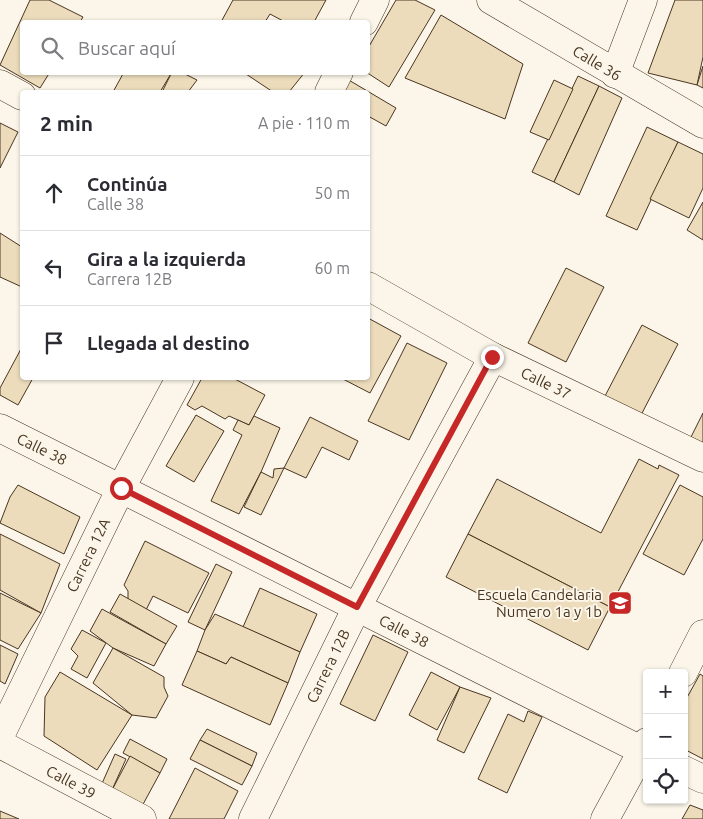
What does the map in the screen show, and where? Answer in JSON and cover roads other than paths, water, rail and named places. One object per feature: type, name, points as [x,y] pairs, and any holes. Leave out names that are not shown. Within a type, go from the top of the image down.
[{"type":"street","points":[[365,20],[375,0]]},
{"type":"street","name":"Calle 36","points":[[491,0],[703,124]]},
{"type":"street","points":[[615,74],[643,0]]},
{"type":"street","points":[[330,90],[338,75]]},
{"type":"street","points":[[0,84],[20,95]]},
{"type":"street","name":"Calle 37","points":[[370,287],[492,357],[703,458]]},
{"type":"street","name":"Carrera 12B","points":[[253,819],[357,607],[492,357]]},
{"type":"street","name":"Carrera 12A","points":[[0,736],[121,488],[179,380]]},
{"type":"street","name":"Calle 38","points":[[0,428],[357,607],[643,747]]},
{"type":"street","points":[[685,669],[703,634]]},
{"type":"street","name":"Calle 39","points":[[0,744],[142,819]]},
{"type":"street","points":[[605,819],[643,752]]},
{"type":"street","points":[[688,772],[703,780]]},
{"type":"place","name":"Escuela Candelaria Numero 1a y 1b","points":[[620,603]]}]
